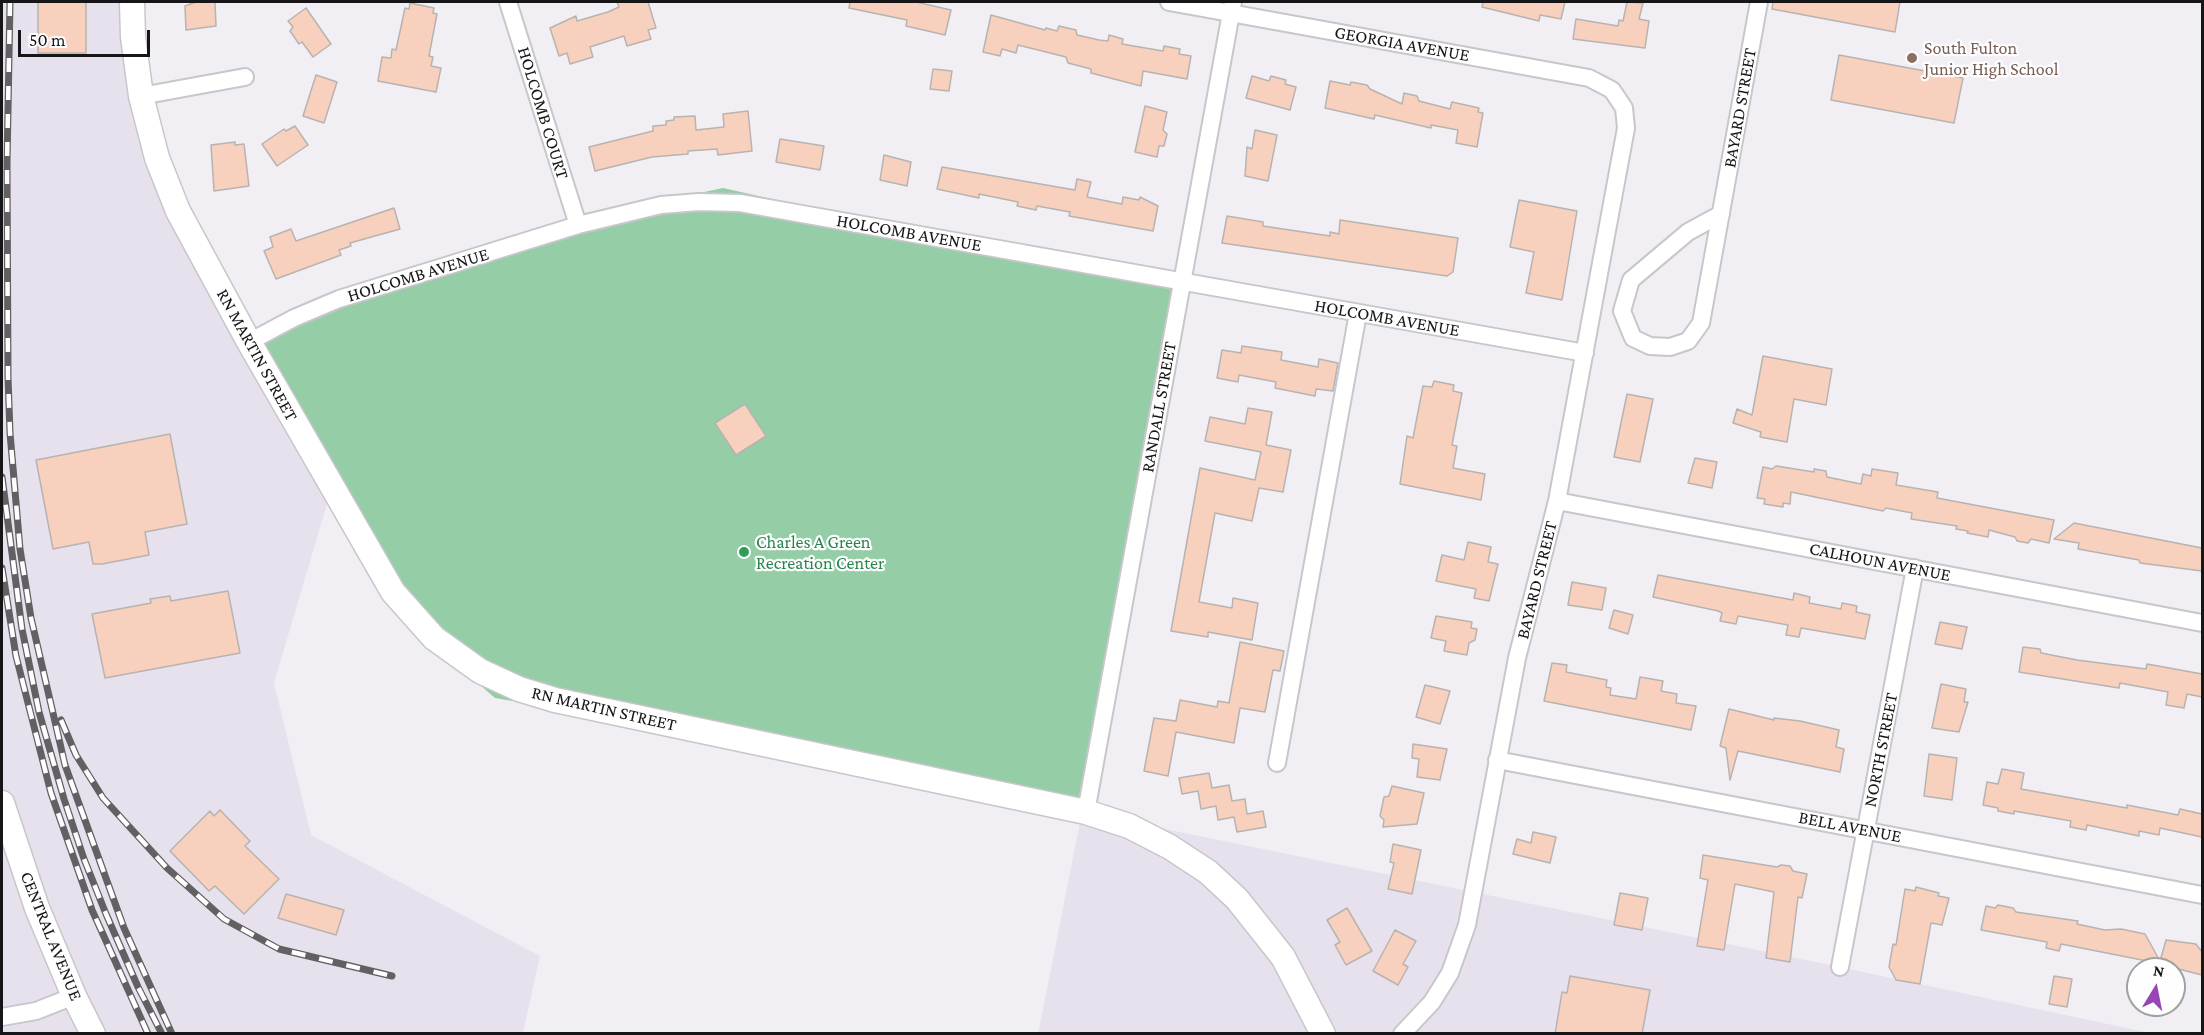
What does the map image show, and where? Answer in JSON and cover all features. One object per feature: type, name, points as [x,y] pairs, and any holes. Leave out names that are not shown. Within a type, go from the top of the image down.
[{"type":"street","name":"RN MARTIN STREET","points":[[132,2],[133,37],[141,96],[157,158],[178,211],[249,342],[393,592],[434,638],[480,671],[519,689],[555,700],[1086,812],[1129,826],[1170,847],[1208,872],[1237,899],[1283,957],[1323,1034]]},
{"type":"street","name":"HOLCOMB COURT","points":[[508,2],[578,225]]},
{"type":"street","name":"GEORGIA AVENUE","points":[[1169,2],[1232,7],[1589,78],[1612,90],[1624,108]]},
{"type":"street","name":"BAYARD STREET","points":[[1721,214],[1688,232],[1631,280],[1622,311],[1634,338],[1650,346],[1670,347],[1688,341],[1701,323],[1721,214],[1759,2]]},
{"type":"street","name":"RANDALL STREET","points":[[1086,812],[1232,7]]},
{"type":"street","points":[[141,96],[245,77]]},
{"type":"street","name":"BAYARD STREET","points":[[1402,1034],[1432,1002],[1450,973],[1467,925],[1517,658],[1557,501],[1626,128],[1624,108]]},
{"type":"street","name":"HOLCOMB AVENUE","points":[[249,342],[294,318],[339,299],[578,225],[661,205],[699,202],[740,203],[1585,354]]},
{"type":"street","points":[[1277,763],[1358,313]]},
{"type":"street","name":"CALHOUN AVENUE","points":[[1557,501],[2202,623]]},
{"type":"street","name":"NORTH STREET","points":[[1840,967],[1915,568]]},
{"type":"street","name":"BELL AVENUE","points":[[1497,760],[2202,895]]},
{"type":"street","name":"CENTRAL AVENUE","points":[[2,803],[37,908],[74,996],[93,1034]]},
{"type":"street","points":[[2,1017],[36,1011],[74,996]]},
{"type":"shaded area","points":[[2,2],[137,2],[163,174],[330,494],[274,683],[311,835],[540,956],[523,1033],[2,1034]]},
{"type":"shaded area","points":[[1082,812],[1840,967],[2150,1033],[1038,1034]]},
{"type":"green space","name":"Charles A Green Recreation Center","points":[[723,188],[1173,289],[1082,812],[812,753],[495,698],[393,610],[330,494],[240,339],[427,278],[540,227]]},
{"type":"building","points":[[38,2],[86,2],[86,53],[38,53]]},
{"type":"building","points":[[196,2],[215,2],[216,26],[186,30],[185,6]]},
{"type":"building","points":[[617,2],[648,2],[656,28],[648,30],[651,39],[627,46],[624,36],[590,47],[593,57],[570,64],[567,53],[559,56],[550,28],[576,16],[577,21],[608,12],[619,7]]},
{"type":"building","points":[[850,2],[916,2],[951,10],[945,35],[906,26],[907,20],[849,8]]},
{"type":"building","points":[[1483,2],[1565,2],[1561,19],[1540,15],[1539,21],[1482,7]]},
{"type":"building","points":[[1627,2],[1643,3],[1639,19],[1649,21],[1645,48],[1573,39],[1576,19],[1618,26],[1619,20],[1623,21]]},
{"type":"building","points":[[1773,2],[1900,2],[1895,32],[1772,9]]},
{"type":"building","points":[[410,3],[434,8],[433,13],[437,14],[429,56],[433,57],[431,66],[441,68],[436,92],[378,81],[382,57],[391,58],[392,49],[396,50],[405,8],[409,9]]},
{"type":"building","points":[[306,8],[331,44],[313,57],[302,42],[299,44],[290,31],[293,27],[288,21]]},
{"type":"building","points":[[991,15],[1045,30],[1046,28],[1057,31],[1059,26],[1076,30],[1077,35],[1099,40],[1108,41],[1109,35],[1123,39],[1122,44],[1163,51],[1164,46],[1180,49],[1179,54],[1191,56],[1187,79],[1143,71],[1141,86],[1091,73],[1091,69],[1068,63],[1066,57],[1018,45],[1016,53],[1002,49],[1000,56],[983,52]]},
{"type":"building","points":[[1839,55],[1963,78],[1954,123],[1831,100]]},
{"type":"building","points":[[933,69],[952,71],[949,91],[930,89]]},
{"type":"building","points":[[316,75],[337,82],[324,123],[303,116]]},
{"type":"building","points":[[1252,76],[1269,81],[1271,76],[1286,80],[1285,84],[1296,87],[1290,110],[1246,98]]},
{"type":"building","points":[[1330,81],[1350,85],[1351,82],[1367,85],[1370,89],[1402,104],[1404,93],[1417,96],[1419,101],[1450,109],[1452,102],[1479,108],[1478,112],[1483,113],[1477,147],[1456,143],[1458,130],[1431,125],[1431,128],[1375,115],[1374,119],[1325,108]]},
{"type":"building","points":[[1145,106],[1167,112],[1163,130],[1167,134],[1164,146],[1159,146],[1157,157],[1135,152]]},
{"type":"building","points":[[748,111],[752,151],[718,155],[717,149],[688,151],[688,154],[652,157],[595,171],[589,147],[653,131],[653,126],[666,125],[666,121],[674,120],[674,117],[695,116],[696,130],[724,127],[723,114]]},
{"type":"building","points":[[295,126],[308,145],[277,166],[262,144],[284,129],[286,131]]},
{"type":"building","points":[[1255,130],[1277,135],[1268,181],[1245,176],[1247,147],[1252,149]]},
{"type":"building","points":[[780,139],[824,146],[820,170],[776,162]]},
{"type":"building","points":[[235,142],[235,145],[244,144],[249,186],[214,191],[211,145]]},
{"type":"building","points":[[884,155],[911,162],[907,186],[880,180]]},
{"type":"building","points":[[942,167],[1075,190],[1077,179],[1091,182],[1087,197],[1122,204],[1123,197],[1139,200],[1140,197],[1158,206],[1153,231],[1069,216],[1070,212],[1037,206],[1036,210],[1017,206],[1018,202],[979,194],[979,198],[937,189]]},
{"type":"building","points":[[1519,200],[1577,211],[1562,300],[1526,293],[1534,252],[1510,247]]},
{"type":"building","points":[[394,208],[400,229],[350,243],[351,246],[339,250],[341,255],[276,279],[264,251],[273,247],[270,237],[291,229],[296,241]]},
{"type":"building","points":[[1227,216],[1263,222],[1263,226],[1330,236],[1330,232],[1339,234],[1340,220],[1458,238],[1453,272],[1447,276],[1222,243]]},
{"type":"building","points":[[1242,346],[1282,352],[1281,360],[1318,367],[1319,359],[1338,363],[1333,391],[1316,389],[1315,396],[1275,388],[1276,382],[1239,375],[1238,382],[1217,378],[1222,350],[1241,353]]},
{"type":"building","points":[[1763,356],[1832,369],[1826,405],[1794,399],[1787,442],[1760,437],[1761,432],[1733,423],[1737,409],[1752,415]]},
{"type":"building","points":[[1434,381],[1454,385],[1453,391],[1462,393],[1452,445],[1457,446],[1453,468],[1485,474],[1481,500],[1400,484],[1407,436],[1413,438],[1423,386],[1432,387]]},
{"type":"building","points":[[1627,394],[1653,399],[1640,462],[1614,457]]},
{"type":"building","points":[[745,404],[766,436],[736,455],[715,423]]},
{"type":"building","points":[[1248,408],[1272,412],[1266,445],[1291,450],[1283,492],[1259,488],[1252,521],[1215,513],[1199,602],[1232,608],[1233,598],[1258,603],[1252,640],[1208,632],[1208,637],[1171,631],[1200,468],[1255,480],[1261,452],[1205,441],[1210,417],[1245,424]]},
{"type":"building","points":[[170,434],[187,524],[145,532],[149,555],[102,564],[93,564],[89,542],[53,549],[36,460]]},
{"type":"building","points":[[1695,458],[1717,462],[1712,488],[1688,483]]},
{"type":"building","points":[[1776,466],[1814,472],[1814,469],[1826,471],[1827,477],[1861,484],[1863,474],[1871,476],[1872,469],[1898,473],[1896,485],[1938,492],[1937,498],[2054,520],[2049,543],[2031,539],[2028,543],[2017,541],[2015,537],[1989,530],[1988,537],[1967,533],[1968,531],[1956,529],[1957,526],[1911,519],[1912,513],[1886,508],[1883,511],[1791,492],[1790,504],[1783,503],[1783,507],[1764,504],[1765,499],[1757,498],[1763,467],[1772,469]]},
{"type":"building","points":[[2074,523],[2202,548],[2202,571],[2140,563],[2139,560],[2078,549],[2079,543],[2054,539]]},
{"type":"building","points":[[1468,542],[1491,547],[1488,562],[1498,564],[1489,601],[1474,598],[1476,589],[1436,581],[1442,555],[1464,560]]},
{"type":"building","points":[[1658,575],[1793,600],[1794,593],[1810,597],[1809,603],[1841,609],[1842,603],[1857,606],[1856,612],[1870,615],[1865,639],[1801,628],[1799,637],[1786,635],[1788,625],[1738,616],[1736,624],[1720,621],[1722,613],[1718,611],[1653,597]]},
{"type":"building","points":[[1572,582],[1606,588],[1602,610],[1568,605]]},
{"type":"building","points":[[228,591],[240,653],[105,678],[92,614],[151,603],[150,599],[170,596],[171,601]]},
{"type":"building","points":[[1614,610],[1633,615],[1628,634],[1609,628]]},
{"type":"building","points":[[1436,616],[1472,622],[1471,628],[1477,629],[1475,640],[1469,643],[1467,655],[1444,651],[1446,641],[1431,638]]},
{"type":"building","points":[[1940,622],[1967,627],[1962,649],[1935,644]]},
{"type":"building","points":[[1240,642],[1284,651],[1280,671],[1273,670],[1265,712],[1240,708],[1234,743],[1176,732],[1168,776],[1144,771],[1154,718],[1176,721],[1180,700],[1217,707],[1218,701],[1229,703]]},
{"type":"building","points":[[2023,647],[2040,649],[2041,653],[2077,660],[2146,669],[2147,664],[2202,674],[2202,697],[2187,694],[2184,708],[2166,705],[2168,692],[2120,683],[2119,688],[2019,672]]},
{"type":"building","points":[[1552,663],[1567,665],[1566,672],[1607,680],[1606,687],[1611,688],[1610,695],[1636,699],[1640,677],[1663,681],[1661,691],[1677,694],[1676,703],[1696,706],[1691,730],[1544,701]]},
{"type":"building","points":[[1941,684],[1966,689],[1964,702],[1968,702],[1959,732],[1932,728]]},
{"type":"building","points":[[1425,685],[1450,691],[1440,724],[1416,717]]},
{"type":"building","points":[[1729,709],[1774,720],[1774,718],[1800,721],[1839,730],[1836,747],[1844,749],[1840,772],[1738,751],[1730,780],[1726,748],[1720,746]]},
{"type":"building","points":[[1413,744],[1447,749],[1440,780],[1417,777],[1419,759],[1412,758]]},
{"type":"building","points":[[1929,754],[1957,758],[1952,800],[1924,796]]},
{"type":"building","points":[[2002,769],[2024,773],[2021,789],[2127,808],[2127,805],[2178,815],[2180,809],[2202,814],[2202,837],[2160,828],[2159,835],[2139,831],[2139,836],[2087,825],[2086,830],[2070,827],[2071,821],[2014,811],[2014,814],[1998,811],[1998,808],[1983,805],[1987,782],[1998,784]]},
{"type":"building","points":[[1209,773],[1212,788],[1229,785],[1232,801],[1245,799],[1247,814],[1263,811],[1266,827],[1237,832],[1234,817],[1218,820],[1216,806],[1201,809],[1198,791],[1182,794],[1179,778]]},
{"type":"building","points":[[1392,786],[1424,793],[1417,824],[1383,827],[1384,820],[1380,816],[1384,797],[1389,796]]},
{"type":"building","points":[[220,810],[250,841],[245,846],[279,879],[244,914],[215,886],[209,891],[170,851],[210,811],[214,816]]},
{"type":"building","points":[[1533,832],[1556,837],[1550,863],[1513,854],[1517,839],[1531,843]]},
{"type":"building","points":[[1393,844],[1421,850],[1412,894],[1388,889],[1394,863],[1390,862]]},
{"type":"building","points":[[1703,855],[1777,867],[1790,866],[1793,871],[1807,874],[1802,898],[1798,897],[1790,962],[1766,958],[1774,892],[1735,884],[1724,950],[1697,946],[1708,880],[1700,878]]},
{"type":"building","points":[[1916,887],[1949,898],[1942,925],[1931,923],[1920,984],[1896,980],[1889,967],[1893,944],[1896,945],[1905,889],[1915,891]]},
{"type":"building","points":[[1620,893],[1648,898],[1642,930],[1614,925]]},
{"type":"building","points":[[286,894],[344,910],[336,935],[278,918]]},
{"type":"building","points":[[1998,905],[2013,908],[2016,912],[2078,921],[2077,924],[2105,930],[2121,929],[2145,934],[2158,957],[2127,957],[2061,944],[2059,951],[2046,948],[2047,942],[1981,930],[1986,906],[1995,908]]},
{"type":"building","points":[[1347,908],[1372,951],[1346,965],[1335,945],[1340,942],[1327,920]]},
{"type":"building","points":[[1395,930],[1416,941],[1403,964],[1408,967],[1398,985],[1373,971]]},
{"type":"building","points":[[2166,940],[2196,944],[2202,952],[2202,975],[2186,971],[2186,957],[2161,957]]},
{"type":"building","points":[[1570,976],[1650,990],[1642,1034],[1555,1034],[1562,992],[1567,993]]},
{"type":"building","points":[[2054,976],[2072,979],[2067,1007],[2049,1004]]},
{"type":"railway","points":[[10,2],[7,164],[8,377],[10,433],[20,549],[31,618],[65,765],[124,928],[172,1034]]},
{"type":"railway","points":[[2,477],[22,629],[39,712],[84,859],[138,987],[162,1034]]},
{"type":"railway","points":[[2,568],[16,656],[51,793],[92,910],[148,1034]]},
{"type":"railway","points":[[61,720],[76,755],[103,798],[167,868],[224,919],[279,949],[392,976]]},
{"type":"place","name":"South Fulton Junior High School","points":[[1912,58]]},
{"type":"place","name":"Charles A Green Recreation Center","points":[[744,552]]}]
